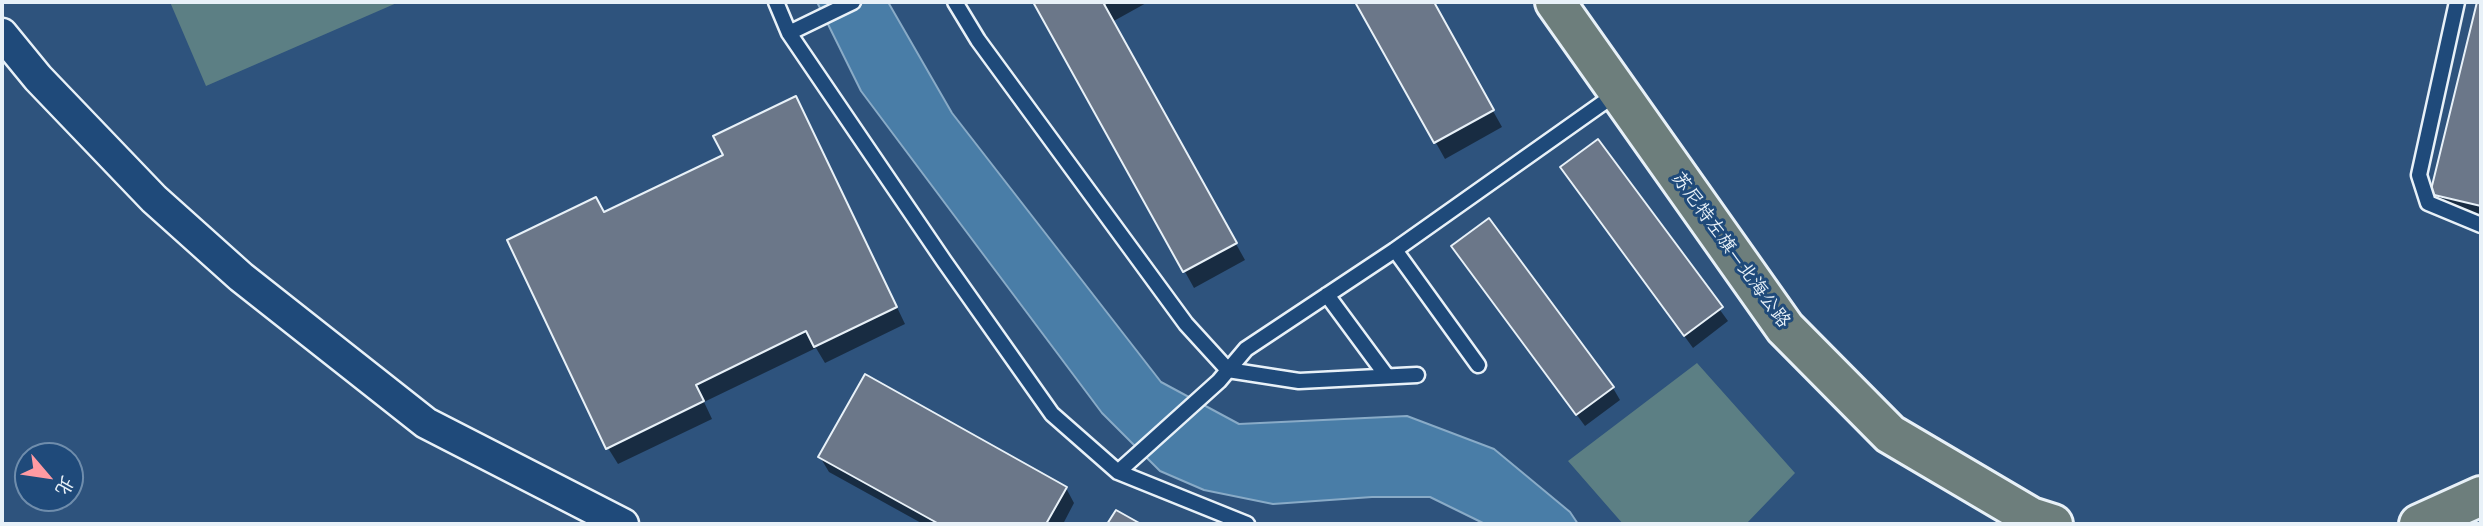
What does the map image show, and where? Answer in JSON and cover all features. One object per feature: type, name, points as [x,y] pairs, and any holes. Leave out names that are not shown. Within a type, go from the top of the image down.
[{"type":"highway","name":"苏尼特左旗—北海公路","points":[[1555,2],[1785,328],[1890,435],[2031,517],[2053,524]]},
{"type":"highway","points":[[2419,524],[2481,496]]},
{"type":"street","points":[[2,34],[38,78],[154,199],[241,277],[393,397],[426,423],[623,524]]},
{"type":"lane","points":[[776,2],[789,33],[1052,414],[1118,472],[1247,524]]},
{"type":"lane","points":[[789,33],[853,2]]},
{"type":"lane","points":[[955,2],[978,40],[1224,376]]},
{"type":"lane","points":[[2457,2],[2419,175],[2428,202],[2481,225]]},
{"type":"lane","points":[[1118,472],[1224,376],[1246,349],[1395,250],[1618,92]]},
{"type":"lane","points":[[1395,250],[1478,365]]},
{"type":"lane","points":[[1327,295],[1386,375]]},
{"type":"lane","points":[[1224,376],[1299,381],[1417,374]]},
{"type":"green space","points":[[170,2],[399,2],[206,86]]},
{"type":"green space","points":[[1697,363],[1795,473],[1746,524],[1623,524],[1568,461]]},
{"type":"water","points":[[817,2],[888,2],[952,113],[1161,382],[1239,424],[1407,416],[1494,449],[1570,512],[1578,524],[1485,524],[1430,497],[1372,497],[1273,504],[1204,490],[1160,471],[1102,413],[861,91]]},
{"type":"building","points":[[1033,2],[1108,2],[1104,4],[1237,243],[1183,272]]},
{"type":"building","points":[[1355,2],[1434,2],[1494,110],[1434,143]]},
{"type":"building","points":[[2477,2],[2481,2],[2481,206],[2430,194]]},
{"type":"building","points":[[796,96],[897,307],[814,347],[806,331],[696,385],[704,401],[606,449],[507,240],[596,197],[604,212],[723,155],[713,136]]},
{"type":"building","points":[[1598,139],[1723,307],[1684,336],[1560,167]]},
{"type":"building","points":[[1489,218],[1614,387],[1576,415],[1451,246]]},
{"type":"building","points":[[865,374],[1067,487],[1046,524],[939,524],[818,457]]},
{"type":"building","points":[[1116,510],[1141,524],[1107,524]]}]
